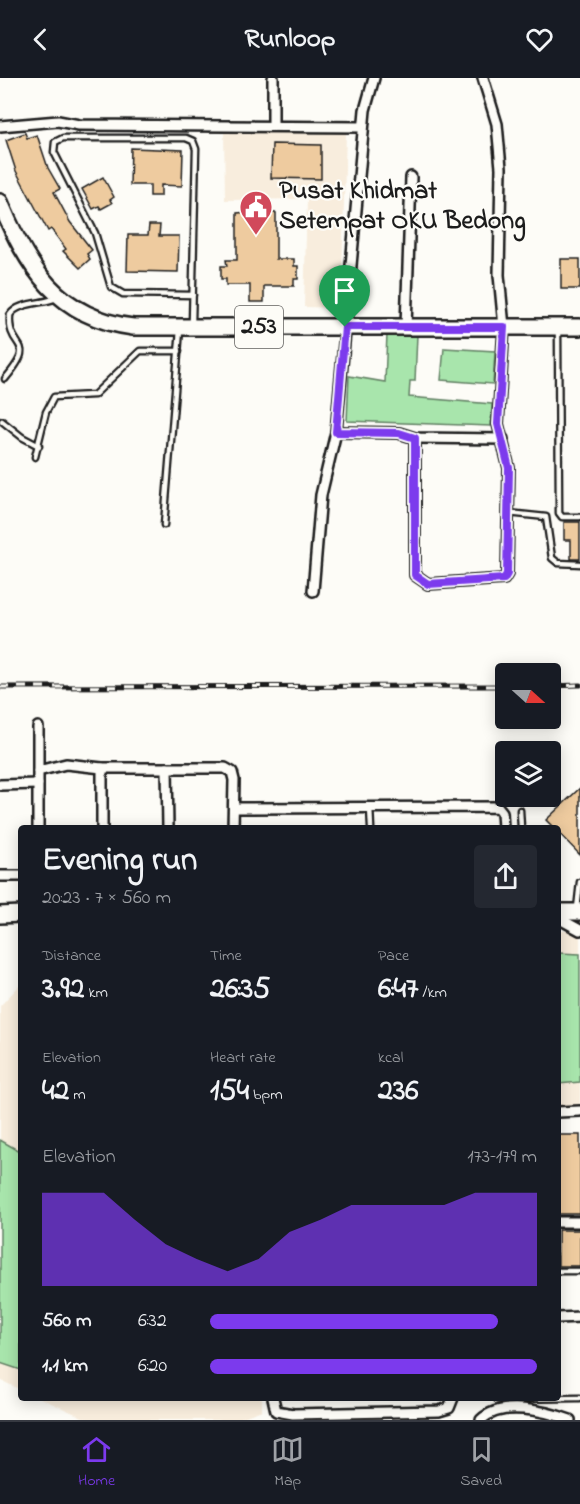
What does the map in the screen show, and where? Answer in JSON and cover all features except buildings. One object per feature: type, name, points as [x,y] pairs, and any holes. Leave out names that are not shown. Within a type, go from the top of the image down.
[{"type":"main road","name":"253","points":[[0,202],[22,248],[59,297],[78,312],[113,324],[186,327],[580,327]]},
{"type":"main road","points":[[561,912],[579,912]]},
{"type":"main road","points":[[0,915],[18,914]]},
{"type":"street","points":[[273,78],[273,126]]},
{"type":"street","points":[[312,591],[321,495],[336,432],[366,101],[374,78]]},
{"type":"street","points":[[415,438],[413,570],[418,579],[428,584],[504,579],[507,574],[509,468],[498,424],[504,327],[499,275],[501,168],[497,124],[483,78]]},
{"type":"street","points":[[0,126],[58,121],[79,124],[363,127]]},
{"type":"street","points":[[406,327],[411,177]]},
{"type":"street","points":[[336,432],[399,433],[415,438],[502,439]]},
{"type":"street","points":[[38,727],[38,825]]},
{"type":"street","points":[[38,771],[66,764],[102,768],[229,770],[234,780],[233,825]]},
{"type":"street","points":[[102,768],[102,825]]},
{"type":"street","points":[[167,768],[168,825]]},
{"type":"street","points":[[0,785],[38,784]]},
{"type":"street","points":[[234,808],[498,807],[502,809],[503,825]]},
{"type":"street","points":[[0,876],[18,876]]},
{"type":"street","points":[[561,920],[580,930]]},
{"type":"street","points":[[561,1112],[580,1111]]},
{"type":"street","points":[[561,1222],[580,1222]]},
{"type":"street","points":[[561,1318],[580,1317]]},
{"type":"street","points":[[274,1401],[276,1411],[293,1414],[439,1411],[449,1408],[452,1401]]},
{"type":"street","points":[[480,1420],[501,1410],[570,1420]]},
{"type":"lane","points":[[164,525],[179,351],[193,295],[196,149],[193,141],[186,138],[63,138],[56,142],[54,152],[95,233],[111,287],[120,293],[193,295]]},
{"type":"lane","points":[[5,379],[22,358],[22,352],[11,330],[10,315],[18,307],[39,304],[59,297]]},
{"type":"lane","points":[[558,327],[559,514],[580,517]]},
{"type":"lane","points":[[35,457],[45,412],[54,398],[94,394],[140,351],[179,351]]},
{"type":"lane","points":[[3,421],[22,437],[39,446]]},
{"type":"lane","points":[[508,513],[546,517],[552,558],[561,563],[580,564]]},
{"type":"lane","points":[[370,807],[371,825]]},
{"type":"lane","points":[[520,810],[521,825]]},
{"type":"lane","points":[[579,912],[580,882]]},
{"type":"lane","points":[[561,1271],[580,1271]]},
{"type":"lane","points":[[561,1398],[580,1398]]},
{"type":"shaded area","points":[[224,130],[346,133],[341,308],[304,307],[307,199],[225,200]]},
{"type":"shaded area","points":[[561,931],[573,931],[580,935],[580,1105],[561,1106]]},
{"type":"shaded area","points":[[18,987],[18,1389],[0,1380],[0,1006]]},
{"type":"shaded area","points":[[47,1401],[262,1401],[262,1410],[235,1420],[89,1420]]},
{"type":"green space","points":[[387,334],[417,335],[415,381],[410,381],[409,397],[492,404],[491,426],[347,421],[349,376],[385,382]]},
{"type":"green space","points":[[444,348],[495,351],[493,384],[441,380]]},
{"type":"green space","points":[[561,953],[580,954],[580,1082],[561,1084]]},
{"type":"green space","points":[[0,1140],[18,1150],[18,1369],[0,1363]]},
{"type":"railway","points":[[561,686],[580,685]]},
{"type":"railway","points":[[0,687],[495,686]]},
{"type":"place","name":"Pusat Khidmat Setempat OKU Bedong","points":[[256,236]]},
{"type":"route","points":[[345,327],[504,327],[498,388],[498,424],[509,459],[507,576],[504,579],[428,584],[415,575],[413,570],[415,438],[399,433],[336,432],[337,397],[345,327]]}]
